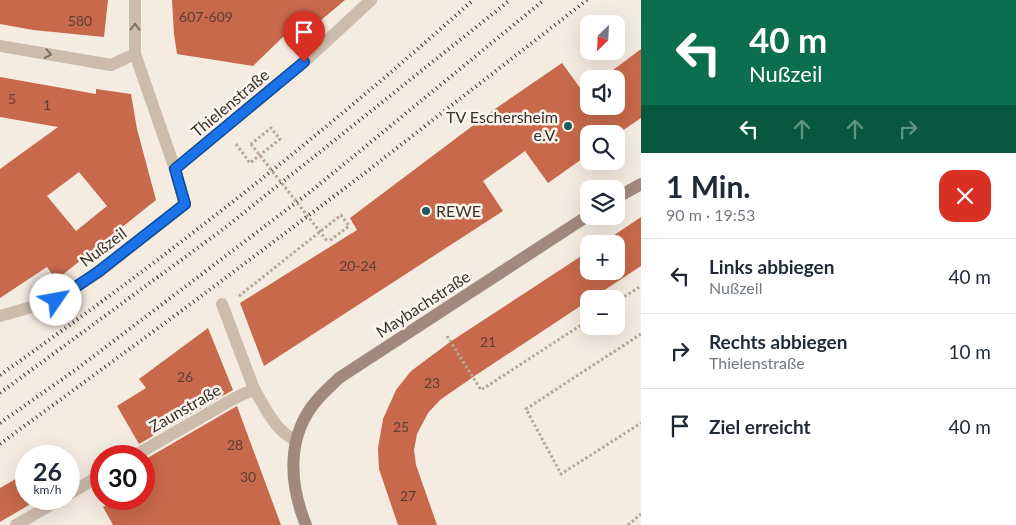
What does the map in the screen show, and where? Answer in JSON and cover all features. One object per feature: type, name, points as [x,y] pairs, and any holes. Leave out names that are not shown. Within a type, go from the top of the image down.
[{"type":"street","points":[[135,0],[135,54],[175,169]]},
{"type":"street","name":"Thielenstraße","points":[[175,169],[304,62],[371,0]]},
{"type":"street","points":[[0,46],[111,65],[135,54]]},
{"type":"street","name":"Nußzeil","points":[[0,316],[56,300],[98,272],[185,204],[175,169]]},
{"type":"street","points":[[625,193],[641,184]]},
{"type":"street","name":"Maybachstraße","points":[[306,525],[298,506],[293,481],[293,462],[300,425],[316,401],[339,378],[580,221]]},
{"type":"street","points":[[222,304],[254,389],[282,431],[288,437],[296,440]]},
{"type":"street","name":"Zaunstraße","points":[[153,445],[254,389]]},
{"type":"street","points":[[16,525],[42,510]]},
{"type":"path","points":[[236,300],[341,215],[349,226],[328,242],[251,144],[271,128],[280,138],[250,162]]},
{"type":"path","points":[[625,296],[641,286]]},
{"type":"path","points":[[447,336],[481,390],[580,326]]},
{"type":"path","points":[[641,334],[526,408],[561,474],[641,423]]},
{"type":"path","points":[[628,525],[641,514]]},
{"type":"building","points":[[0,0],[108,0],[104,37],[33,30],[0,24]]},
{"type":"building","points":[[172,0],[345,0],[295,42],[287,33],[253,66],[177,54]]},
{"type":"building","points":[[641,49],[641,118],[625,129],[625,125],[580,125],[580,160],[548,183],[525,151],[483,181],[503,211],[264,366],[240,303],[357,230],[350,218],[495,109],[562,63],[580,88],[580,115],[625,115],[625,70],[613,70]]},
{"type":"building","points":[[0,77],[96,94],[96,89],[131,94],[137,129],[156,200],[56,280],[47,267],[0,298],[0,169],[58,127],[0,117]],"holes":[[[79,172],[107,206],[76,231],[47,196]]]},
{"type":"building","points":[[641,217],[641,266],[625,277],[625,235],[614,235]]},
{"type":"building","points":[[580,257],[580,280],[620,280],[605,290],[580,290],[580,306],[440,400],[428,413],[417,434],[414,450],[416,465],[437,525],[398,525],[379,469],[378,448],[383,419],[396,390],[411,371],[450,342]]},
{"type":"building","points":[[208,328],[233,390],[139,444],[117,406],[146,388],[139,379]]},
{"type":"building","points":[[237,406],[281,525],[113,525],[105,510],[155,510],[155,454]]},
{"type":"building","points":[[15,479],[15,510],[20,510],[0,522],[0,488]]},
{"type":"railway","points":[[0,375],[242,195],[359,99],[473,0]]},
{"type":"railway","points":[[0,393],[226,227],[510,0]]},
{"type":"railway","points":[[0,423],[78,368],[310,192],[544,0]]},
{"type":"railway","points":[[0,444],[357,179],[587,0]]},
{"type":"place","name":"TV Eschersheim e.V.","points":[[568,126]]},
{"type":"place","name":"REWE","points":[[426,211]]},
{"type":"route","points":[[56,300],[98,272],[185,204],[175,169],[304,62]]}]
